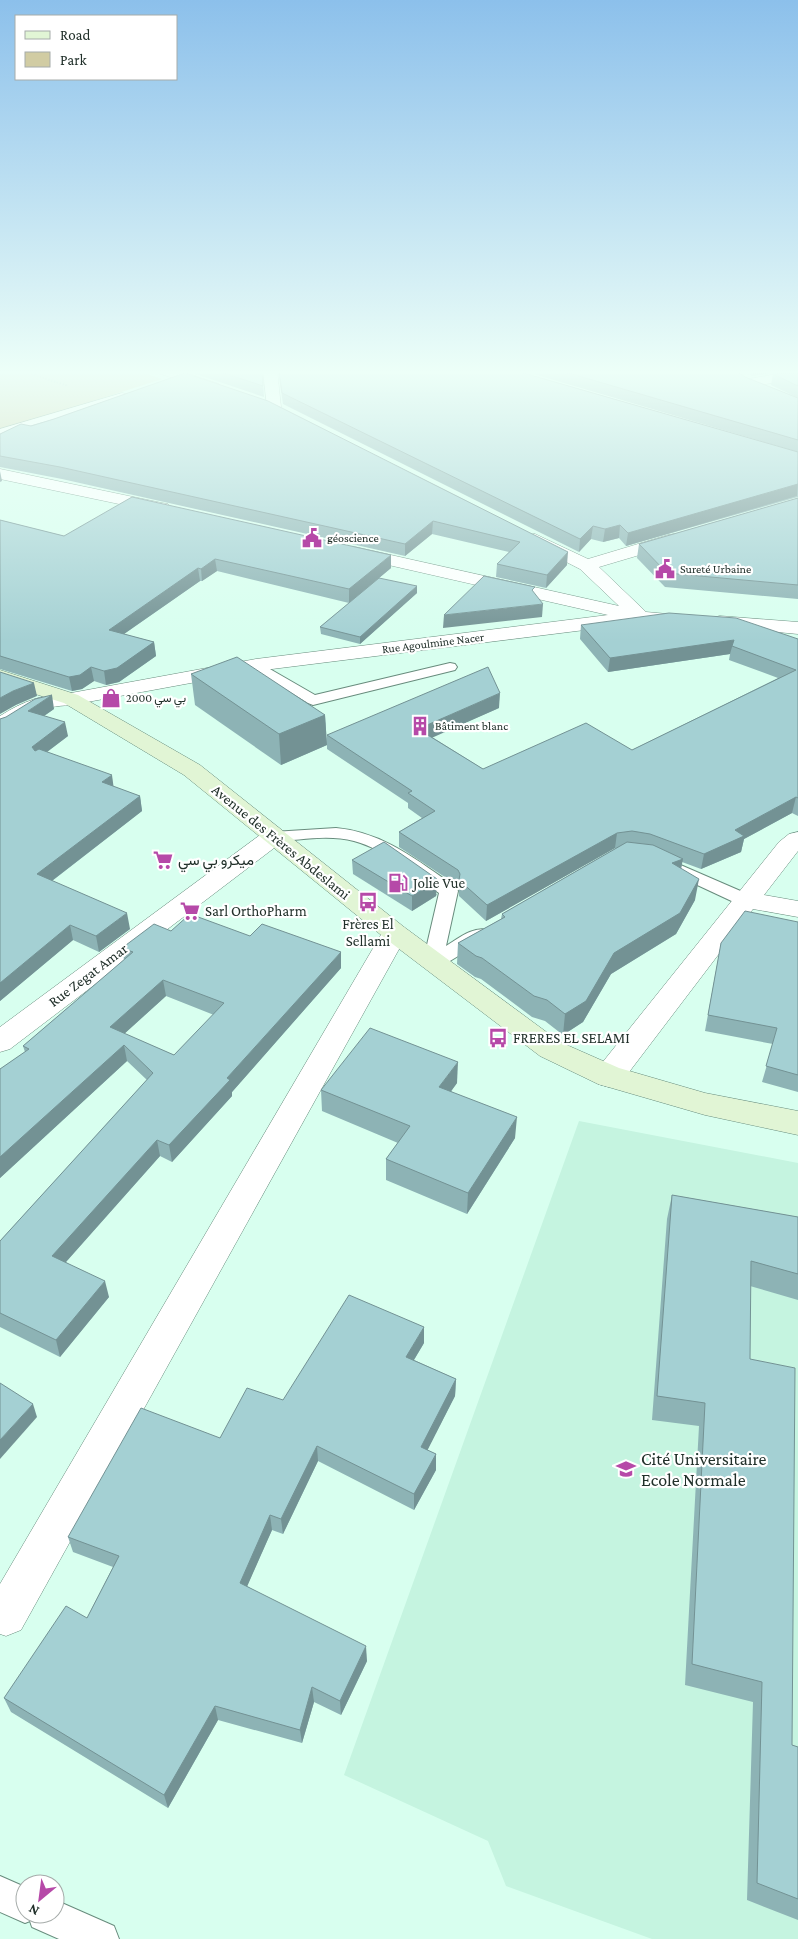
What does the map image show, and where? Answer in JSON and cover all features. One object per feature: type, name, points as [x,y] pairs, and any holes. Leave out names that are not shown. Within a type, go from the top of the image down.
[{"type":"main road","name":"Avenue des Frères Abdeslami","points":[[0,676],[71,699],[192,770],[273,837],[395,933],[550,1049],[610,1076],[705,1104],[798,1123]]},
{"type":"street","points":[[0,474],[183,513]]},
{"type":"street","points":[[524,533],[586,565],[641,617]]},
{"type":"street","points":[[586,565],[690,534]]},
{"type":"street","points":[[339,548],[641,617]]},
{"type":"street","name":"Rue Agoulmine Nacer","points":[[0,726],[29,706],[46,700],[71,699],[256,665],[641,617],[798,628]]},
{"type":"street","name":"Rue Zegat Amar","points":[[0,1042],[273,837]]},
{"type":"street","points":[[610,1076],[745,900],[788,847],[798,838]]},
{"type":"street","points":[[745,900],[798,908]]},
{"type":"street","points":[[6,1615],[395,933]]},
{"type":"lane","points":[[256,665],[313,700],[450,667]]},
{"type":"lane","points":[[273,837],[338,834],[358,837],[392,852],[448,891],[433,962]]},
{"type":"lane","points":[[656,859],[745,900]]},
{"type":"lane","points":[[433,962],[492,928]]},
{"type":"lane","points":[[0,1894],[15,1901]]},
{"type":"lane","points":[[65,1923],[101,1939]]},
{"type":"shaded area","name":"Cité Universitaire Ecole Normale","points":[[579,1121],[798,1163],[798,1939],[652,1939],[506,1886],[488,1841],[344,1775]]},
{"type":"building","points":[[24,460],[386,460],[568,552],[547,575],[497,564],[520,542],[433,521],[405,544]]},
{"type":"building","points":[[420,460],[798,460],[798,484],[628,533],[620,525],[605,529],[593,526],[580,539]]},
{"type":"building","points":[[132,497],[391,555],[349,589],[215,559],[201,569],[198,568],[109,630],[154,642],[117,668],[104,671],[91,667],[80,675],[69,677],[0,656],[0,520],[64,536]]},
{"type":"building","points":[[798,498],[798,585],[667,573],[639,544]]},
{"type":"building","points":[[484,576],[535,587],[532,590],[543,604],[444,615]]},
{"type":"building","points":[[379,578],[417,586],[360,637],[320,627]]},
{"type":"building","points":[[669,613],[736,618],[798,639],[798,798],[796,797],[735,830],[744,836],[704,854],[650,834],[632,831],[617,833],[487,905],[459,880],[460,874],[458,870],[399,832],[435,811],[408,793],[412,791],[327,735],[488,667],[500,693],[418,729],[483,769],[586,723],[632,750],[796,670],[732,646],[734,640],[610,658],[581,625]]},
{"type":"building","points":[[237,657],[325,715],[279,734],[191,674]]},
{"type":"building","points":[[0,672],[34,683],[0,698]]},
{"type":"building","points":[[52,695],[28,711],[65,722],[32,747],[35,751],[39,749],[112,775],[102,782],[140,796],[37,874],[127,913],[96,936],[70,925],[0,983],[0,719],[35,699]]},
{"type":"building","points":[[384,842],[437,879],[437,881],[412,896],[352,860]]},
{"type":"building","points":[[627,842],[653,845],[683,859],[672,863],[699,879],[680,913],[614,953],[586,1001],[565,1014],[547,1000],[534,996],[458,943],[505,917],[502,914]]},
{"type":"building","points":[[745,911],[798,922],[798,1075],[766,1066],[777,1028],[708,1015],[721,943]]},
{"type":"building","points":[[190,914],[250,936],[262,924],[341,952],[227,1078],[230,1080],[169,1145],[157,1140],[52,1256],[105,1281],[56,1340],[0,1313],[0,1241],[153,1073],[124,1045],[0,1157],[0,1069],[29,1049],[23,1046],[133,952],[122,948],[154,924],[171,931]],"holes":[[[163,980],[224,1003],[174,1055],[110,1027]]]},
{"type":"building","points":[[370,1028],[458,1062],[439,1087],[517,1117],[468,1193],[386,1159],[410,1126],[321,1090]]},
{"type":"building","points":[[672,1195],[798,1217],[798,1274],[751,1261],[750,1359],[795,1368],[792,1745],[798,1747],[798,1899],[757,1883],[762,1682],[692,1664],[705,1403],[657,1396]]},
{"type":"building","points":[[349,1295],[424,1327],[406,1357],[456,1379],[421,1447],[436,1454],[414,1494],[317,1446],[281,1519],[270,1515],[240,1583],[366,1646],[340,1701],[312,1687],[300,1730],[215,1706],[164,1795],[4,1698],[66,1606],[87,1618],[119,1556],[68,1537],[141,1408],[220,1438],[247,1388],[283,1400]]},
{"type":"building","points":[[0,1383],[33,1404],[0,1440]]},
{"type":"place","name":"géoscience","points":[[312,538]]},
{"type":"place","name":"Sureté Urbaine","points":[[665,569]]},
{"type":"place","name":"بي سي 2000","points":[[111,698]]},
{"type":"place","name":"Bâtiment blanc","points":[[420,726]]},
{"type":"place","name":"ميكرو بي سي","points":[[163,860]]},
{"type":"place","name":"Jolie Vue","points":[[398,883]]},
{"type":"place","name":"Frères El Sellami","points":[[368,902]]},
{"type":"place","name":"Sarl OrthoPharm","points":[[190,911]]},
{"type":"place","name":"FRERES EL SELAMI","points":[[498,1038]]},
{"type":"place","name":"Cité Universitaire Ecole Normale","points":[[626,1469]]}]
